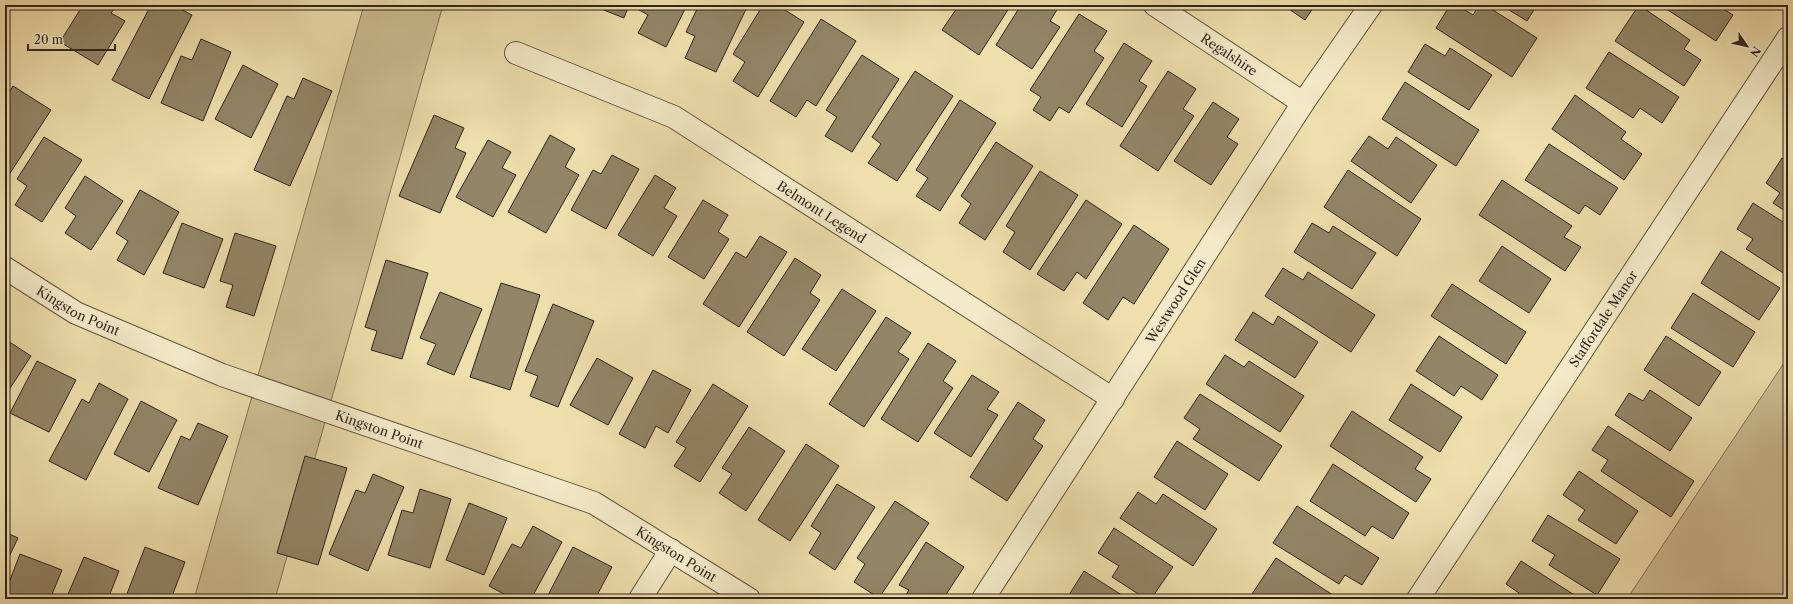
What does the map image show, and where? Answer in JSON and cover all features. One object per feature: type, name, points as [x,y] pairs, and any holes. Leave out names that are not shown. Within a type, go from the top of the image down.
[{"type":"street","name":"Regalshire","points":[[1155,5],[1303,103]]},
{"type":"street","name":"Westwood Glen","points":[[983,599],[1303,103],[1372,5]]},
{"type":"street","name":"Staffordale Manor","points":[[1418,599],[1788,38]]},
{"type":"street","name":"Belmont Legend","points":[[516,53],[674,117],[1113,399]]},
{"type":"street","name":"Kingston Point","points":[[5,268],[76,312],[222,375],[594,503],[749,599]]},
{"type":"street","points":[[640,599],[671,550]]},
{"type":"shaded area","points":[[364,5],[443,5],[275,599],[194,599]]},
{"type":"shaded area","points":[[1788,357],[1788,599],[1627,599]]},
{"type":"building","points":[[83,5],[117,5],[111,13],[125,21],[98,65],[60,42]]},
{"type":"building","points":[[151,5],[173,5],[192,15],[149,99],[112,80]]},
{"type":"building","points":[[591,5],[629,5],[624,18]]},
{"type":"building","points":[[635,5],[687,5],[666,47],[638,33],[648,15],[634,7]]},
{"type":"building","points":[[699,5],[748,5],[716,72],[685,58],[695,36],[686,32]]},
{"type":"building","points":[[763,5],[777,5],[804,22],[758,97],[733,81],[745,62],[733,54]]},
{"type":"building","points":[[959,5],[1011,5],[979,55],[942,30]]},
{"type":"building","points":[[1021,5],[1060,5],[1050,21],[1060,27],[1032,69],[996,45]]},
{"type":"building","points":[[1283,5],[1315,5],[1305,20]]},
{"type":"building","points":[[1450,5],[1457,5],[1473,15],[1479,5],[1485,5],[1537,38],[1512,77],[1436,28]]},
{"type":"building","points":[[1501,5],[1537,5],[1527,21]]},
{"type":"building","points":[[1639,5],[1690,40],[1684,49],[1701,60],[1684,86],[1615,41]]},
{"type":"building","points":[[1660,5],[1717,5],[1733,15],[1716,41]]},
{"type":"building","points":[[1079,14],[1107,31],[1094,51],[1104,58],[1069,113],[1059,107],[1050,121],[1033,110],[1041,97],[1030,90]]},
{"type":"building","points":[[821,19],[856,41],[816,106],[807,100],[796,117],[770,101]]},
{"type":"building","points":[[201,39],[231,52],[203,121],[161,103],[181,56],[192,60]]},
{"type":"building","points":[[1124,43],[1152,61],[1139,81],[1147,86],[1122,127],[1086,104]]},
{"type":"building","points":[[1425,44],[1445,56],[1450,48],[1492,75],[1469,110],[1408,72]]},
{"type":"building","points":[[1609,52],[1679,97],[1662,123],[1640,108],[1633,118],[1586,88]]},
{"type":"building","points":[[862,55],[899,79],[852,152],[825,136],[837,117],[826,110]]},
{"type":"building","points":[[243,65],[278,84],[251,138],[215,119]]},
{"type":"building","points":[[915,71],[953,96],[897,181],[868,163],[881,144],[872,137]]},
{"type":"building","points":[[1168,71],[1196,89],[1183,109],[1194,116],[1158,171],[1120,146]]},
{"type":"building","points":[[303,78],[332,91],[290,186],[254,170],[287,96],[294,99]]},
{"type":"building","points":[[1405,82],[1479,130],[1456,166],[1382,119]]},
{"type":"building","points":[[13,86],[51,110],[5,181],[5,99]]},
{"type":"building","points":[[1575,95],[1626,132],[1621,139],[1642,154],[1624,180],[1552,129]]},
{"type":"building","points":[[960,100],[996,123],[940,211],[916,196],[928,178],[916,170]]},
{"type":"building","points":[[1213,102],[1239,119],[1227,137],[1238,144],[1211,185],[1174,161]]},
{"type":"building","points":[[434,115],[464,128],[455,148],[466,153],[440,213],[399,196]]},
{"type":"building","points":[[550,135],[575,149],[565,167],[579,175],[546,233],[508,212]]},
{"type":"building","points":[[1369,136],[1388,149],[1396,137],[1437,165],[1411,203],[1351,161]]},
{"type":"building","points":[[44,137],[82,160],[42,222],[15,205],[27,186],[17,179]]},
{"type":"building","points":[[488,140],[511,152],[502,168],[516,175],[493,217],[456,197]]},
{"type":"building","points":[[996,142],[1033,166],[985,240],[959,223],[971,204],[961,196]]},
{"type":"building","points":[[1549,144],[1618,188],[1600,215],[1585,205],[1579,214],[1525,180]]},
{"type":"building","points":[[612,155],[639,169],[606,229],[571,210],[593,170],[601,174]]},
{"type":"building","points":[[1782,158],[1788,162],[1788,213],[1773,203],[1780,193],[1766,183]]},
{"type":"building","points":[[1348,170],[1421,219],[1397,256],[1324,207]]},
{"type":"building","points":[[1040,171],[1078,195],[1030,270],[1003,252],[1015,232],[1006,226]]},
{"type":"building","points":[[655,175],[676,188],[664,208],[677,216],[653,256],[618,235]]},
{"type":"building","points":[[85,176],[123,201],[91,250],[65,233],[76,216],[65,208]]},
{"type":"building","points":[[1502,180],[1572,226],[1564,237],[1581,247],[1565,271],[1479,215]]},
{"type":"building","points":[[140,190],[179,212],[144,275],[117,260],[128,241],[116,233]]},
{"type":"building","points":[[703,200],[728,215],[718,232],[729,239],[704,279],[668,257]]},
{"type":"building","points":[[1086,200],[1122,224],[1086,279],[1077,272],[1064,291],[1037,274]]},
{"type":"building","points":[[1753,203],[1788,225],[1788,276],[1746,249],[1753,239],[1737,229]]},
{"type":"building","points":[[182,223],[223,239],[204,288],[163,273]]},
{"type":"building","points":[[1312,223],[1329,233],[1333,226],[1376,253],[1352,289],[1294,252]]},
{"type":"building","points":[[1134,225],[1169,249],[1134,304],[1123,297],[1108,320],[1083,303]]},
{"type":"building","points":[[235,233],[276,246],[254,316],[226,307],[233,285],[220,281]]},
{"type":"building","points":[[760,236],[787,252],[739,327],[703,304],[736,252],[746,258]]},
{"type":"building","points":[[1502,246],[1551,279],[1529,313],[1479,281]]},
{"type":"building","points":[[1721,251],[1780,288],[1759,320],[1701,283]]},
{"type":"building","points":[[795,258],[821,275],[810,293],[820,300],[784,356],[747,332]]},
{"type":"building","points":[[386,260],[428,273],[402,359],[371,350],[377,331],[365,327]]},
{"type":"building","points":[[1283,268],[1303,280],[1308,272],[1375,315],[1351,352],[1265,296]]},
{"type":"building","points":[[501,283],[540,295],[510,390],[470,377]]},
{"type":"building","points":[[1452,284],[1526,332],[1506,364],[1431,316]]},
{"type":"building","points":[[842,289],[876,311],[836,371],[802,349]]},
{"type":"building","points":[[440,292],[482,309],[454,375],[427,364],[436,344],[420,338]]},
{"type":"building","points":[[1693,293],[1755,332],[1733,367],[1671,328]]},
{"type":"building","points":[[553,304],[594,321],[558,407],[530,396],[538,376],[525,371]]},
{"type":"building","points":[[1253,312],[1273,325],[1278,316],[1318,342],[1295,378],[1235,340]]},
{"type":"building","points":[[886,317],[911,333],[898,352],[909,359],[864,427],[829,404]]},
{"type":"building","points":[[1439,336],[1498,375],[1482,400],[1461,386],[1454,396],[1416,371]]},
{"type":"building","points":[[1666,336],[1721,372],[1699,406],[1644,370]]},
{"type":"building","points":[[5,339],[31,356],[5,396]]},
{"type":"building","points":[[928,343],[956,361],[943,381],[953,388],[918,442],[881,419]]},
{"type":"building","points":[[1225,355],[1244,367],[1249,361],[1304,396],[1280,432],[1206,384]]},
{"type":"building","points":[[597,358],[633,378],[608,425],[570,405]]},
{"type":"building","points":[[37,361],[76,380],[49,432],[10,413]]},
{"type":"building","points":[[653,370],[691,390],[668,433],[656,426],[645,448],[619,434]]},
{"type":"building","points":[[972,375],[999,392],[987,409],[998,415],[971,457],[934,433]]},
{"type":"building","points":[[99,383],[128,399],[86,480],[49,461],[82,399],[89,403]]},
{"type":"building","points":[[713,384],[748,406],[700,482],[674,466],[686,448],[676,442]]},
{"type":"building","points":[[1411,384],[1462,417],[1440,452],[1389,420]]},
{"type":"building","points":[[1650,390],[1692,418],[1670,451],[1615,415],[1629,393],[1643,401]]},
{"type":"building","points":[[1200,394],[1282,446],[1259,481],[1193,439],[1200,429],[1184,418]]},
{"type":"building","points":[[141,401],[177,420],[149,472],[114,454]]},
{"type":"building","points":[[1018,402],[1045,420],[1033,439],[1043,446],[1007,501],[970,477]]},
{"type":"building","points":[[1352,411],[1423,457],[1415,469],[1431,479],[1416,502],[1330,446]]},
{"type":"building","points":[[198,423],[228,436],[198,505],[158,488],[181,436],[190,440]]},
{"type":"building","points":[[1608,426],[1694,481],[1671,517],[1601,471],[1608,460],[1592,450]]},
{"type":"building","points":[[749,427],[785,451],[746,511],[719,493],[732,474],[722,468]]},
{"type":"building","points":[[1177,441],[1228,474],[1205,510],[1154,477]]},
{"type":"building","points":[[806,444],[839,466],[790,541],[758,520]]},
{"type":"building","points":[[305,456],[347,468],[318,565],[277,553]]},
{"type":"building","points":[[1333,464],[1409,513],[1393,539],[1372,526],[1365,536],[1310,501]]},
{"type":"building","points":[[1579,471],[1638,511],[1616,544],[1578,520],[1585,510],[1563,495]]},
{"type":"building","points":[[373,474],[404,487],[368,571],[329,554],[356,490],[365,493]]},
{"type":"building","points":[[837,484],[875,507],[835,570],[809,553],[821,533],[811,526]]},
{"type":"building","points":[[420,489],[451,499],[430,568],[388,555],[402,510],[413,513]]},
{"type":"building","points":[[1138,492],[1156,504],[1163,494],[1217,529],[1193,566],[1120,518]]},
{"type":"building","points":[[895,501],[929,523],[879,598],[854,582],[865,564],[857,558]]},
{"type":"building","points":[[469,503],[507,518],[484,575],[446,560]]},
{"type":"building","points":[[1297,506],[1379,558],[1362,585],[1345,575],[1339,584],[1273,543]]},
{"type":"building","points":[[1548,515],[1620,559],[1597,595],[1549,565],[1555,555],[1532,541]]},
{"type":"building","points":[[533,526],[562,542],[531,599],[513,599],[489,586],[512,544],[521,548]]},
{"type":"building","points":[[1114,528],[1173,567],[1151,599],[1146,599],[1112,577],[1119,566],[1098,553]]},
{"type":"building","points":[[5,532],[18,538],[5,565]]},
{"type":"building","points":[[926,542],[964,567],[943,599],[903,599],[909,590],[899,585]]},
{"type":"building","points":[[145,547],[185,562],[171,599],[125,599]]},
{"type":"building","points":[[573,547],[612,567],[595,599],[546,599]]},
{"type":"building","points":[[20,554],[62,570],[50,599],[5,599],[5,593]]},
{"type":"building","points":[[84,557],[119,571],[108,599],[66,599]]},
{"type":"building","points":[[1276,558],[1339,599],[1259,599],[1252,594]]},
{"type":"building","points":[[1521,561],[1576,596],[1573,599],[1516,599],[1519,593],[1506,584]]},
{"type":"building","points":[[1084,571],[1128,599],[1067,598]]}]
